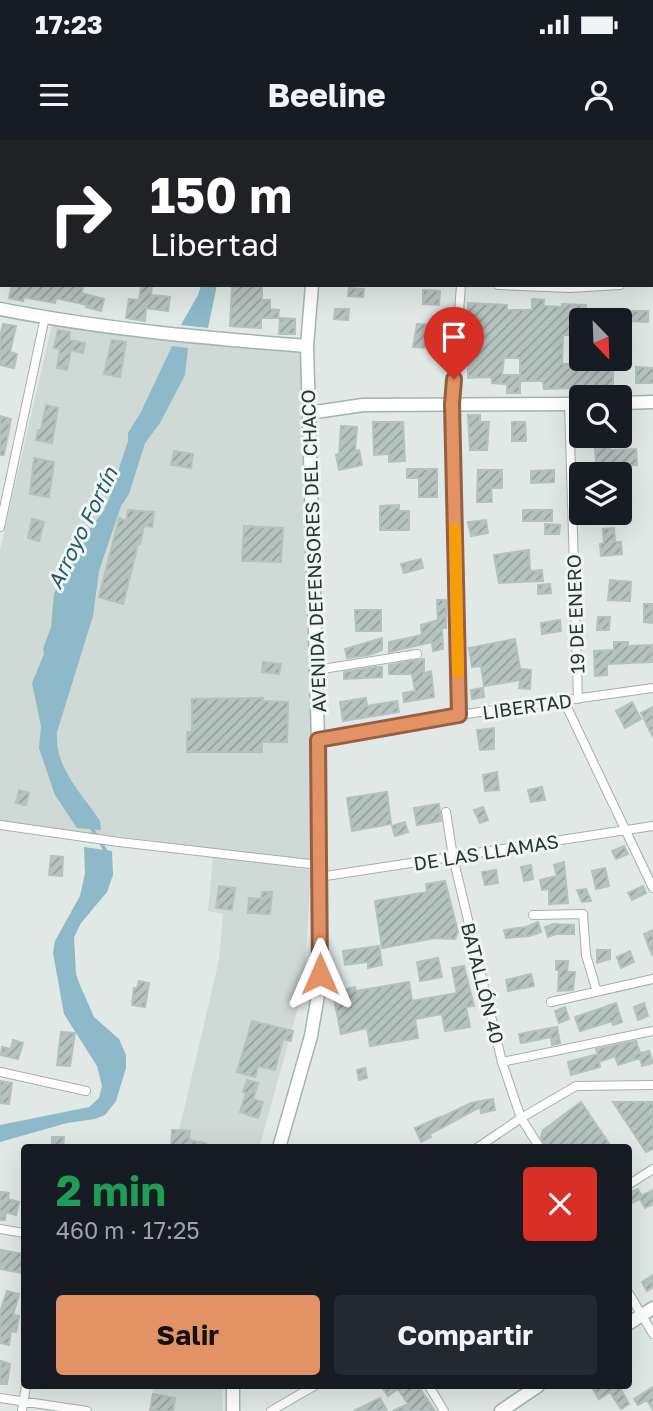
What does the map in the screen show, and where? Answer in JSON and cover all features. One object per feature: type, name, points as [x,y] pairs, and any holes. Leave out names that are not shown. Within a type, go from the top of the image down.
[{"type":"main road","name":"AVENIDA DEFENSORES DEL CHACO","points":[[282,1144],[311,1036],[320,989],[318,740],[307,345],[312,287]]},
{"type":"main road","points":[[0,309],[166,334],[307,345]]},
{"type":"main road","points":[[632,403],[653,402]]},
{"type":"main road","points":[[309,413],[363,405],[569,404]]},
{"type":"main road","points":[[632,1321],[648,1311]]},
{"type":"main road","points":[[233,1389],[233,1411]]},
{"type":"main road","points":[[501,1411],[533,1389]]},
{"type":"street","points":[[459,715],[452,404],[461,287]]},
{"type":"street","points":[[546,287],[587,287]]},
{"type":"street","points":[[0,527],[45,317]]},
{"type":"street","name":"19 DE ENERO","points":[[575,448],[578,699]]},
{"type":"street","points":[[316,670],[417,654]]},
{"type":"street","name":"LIBERTAD","points":[[318,740],[459,715],[653,688]]},
{"type":"street","name":"19 DE ENERO","points":[[564,701],[653,888]]},
{"type":"street","name":"BATALLÓN 40","points":[[446,812],[453,857],[502,1062],[521,1118],[537,1144]]},
{"type":"street","name":"DE LAS LLAMAS","points":[[0,825],[319,871],[453,857],[653,826]]},
{"type":"street","points":[[533,915],[583,914],[586,956],[597,992]]},
{"type":"street","points":[[551,1002],[653,979]]},
{"type":"street","points":[[502,1062],[653,1031]]},
{"type":"street","points":[[0,1072],[86,1091]]},
{"type":"street","points":[[483,1144],[576,1086],[653,1085]]},
{"type":"street","points":[[632,1182],[653,1169]]},
{"type":"street","points":[[0,1229],[21,1232]]},
{"type":"street","points":[[632,1296],[648,1311],[653,1334]]},
{"type":"street","points":[[22,1411],[25,1389]]},
{"type":"street","points":[[271,1411],[309,1389]]},
{"type":"street","points":[[431,1389],[444,1411]]},
{"type":"street","points":[[0,1398],[87,1411]]},
{"type":"shaded area","points":[[54,316],[309,344],[319,865],[141,839],[0,823],[0,550]]},
{"type":"shaded area","points":[[213,856],[311,870],[304,987],[260,1144],[176,1144],[219,960],[223,914],[208,911]]},
{"type":"shaded area","points":[[154,1389],[222,1389],[223,1411],[152,1411]]},
{"type":"water","points":[[200,287],[217,287],[208,328],[181,325]]},
{"type":"water","points":[[172,346],[188,348],[185,375],[160,423],[145,443],[129,494],[121,506],[99,571],[93,616],[57,732],[57,745],[65,769],[100,821],[101,830],[77,828],[55,795],[39,748],[41,726],[32,683],[51,627],[54,594],[71,556],[103,512],[128,441],[128,433],[141,412]]},
{"type":"water","points":[[84,847],[112,851],[113,875],[107,892],[81,923],[74,937],[76,974],[94,1017],[119,1039],[126,1055],[126,1068],[116,1101],[105,1115],[0,1142],[0,1125],[89,1107],[99,1098],[102,1086],[97,1066],[64,1014],[53,953],[55,941],[80,896],[85,873]]},
{"type":"building","points":[[12,287],[79,287],[83,288],[81,293],[104,299],[101,311],[56,298],[55,303],[24,297],[23,301],[9,298]]},
{"type":"building","points":[[141,287],[152,287],[151,295],[170,297],[168,311],[146,308],[145,321],[126,318],[129,299],[139,300]]},
{"type":"building","points":[[232,287],[262,287],[262,300],[270,300],[270,309],[279,310],[278,318],[261,318],[261,328],[230,326]]},
{"type":"building","points":[[349,288],[364,289],[363,297],[348,296]]},
{"type":"building","points":[[423,290],[440,291],[439,305],[423,304]]},
{"type":"building","points":[[532,299],[544,300],[543,306],[586,305],[586,308],[569,308],[569,335],[563,335],[562,364],[569,364],[569,371],[613,371],[613,385],[569,385],[569,388],[544,389],[543,381],[520,381],[520,393],[507,393],[507,384],[492,383],[492,377],[468,378],[468,303],[507,305],[507,310],[532,310]],"holes":[[[504,358],[520,358],[520,375],[502,375]]]},
{"type":"building","points":[[335,309],[349,309],[348,320],[334,319]]},
{"type":"building","points":[[632,311],[648,311],[648,322],[632,321]]},
{"type":"building","points":[[280,318],[295,319],[295,334],[279,334]]},
{"type":"building","points":[[3,324],[16,326],[10,352],[17,354],[14,368],[0,365]]},
{"type":"building","points":[[417,324],[437,325],[436,348],[413,347]]},
{"type":"building","points":[[58,330],[70,332],[69,340],[85,343],[83,353],[71,350],[67,370],[57,368],[60,349],[54,348]]},
{"type":"building","points":[[112,340],[126,342],[120,377],[104,374]]},
{"type":"building","points":[[636,367],[653,368],[653,383],[636,383]]},
{"type":"building","points":[[46,405],[58,408],[52,443],[36,440]]},
{"type":"building","points":[[468,415],[480,415],[480,422],[489,422],[487,450],[470,450]]},
{"type":"building","points":[[0,416],[11,419],[4,455],[0,455]]},
{"type":"building","points":[[373,422],[403,422],[405,461],[389,462],[389,454],[374,455]]},
{"type":"building","points":[[512,422],[525,422],[526,441],[512,441]]},
{"type":"building","points":[[341,426],[357,427],[355,451],[359,450],[362,465],[339,470],[336,455],[339,454]]},
{"type":"building","points":[[595,448],[636,449],[637,465],[632,465],[632,462],[596,462]]},
{"type":"building","points":[[174,451],[193,454],[191,468],[171,465]]},
{"type":"building","points":[[34,458],[54,462],[49,497],[30,494]]},
{"type":"building","points":[[407,469],[437,469],[437,497],[419,497],[419,478],[407,478]]},
{"type":"building","points":[[478,470],[502,470],[502,488],[491,488],[492,502],[477,502]]},
{"type":"building","points":[[554,470],[554,482],[531,483],[531,471]]},
{"type":"building","points":[[399,505],[399,511],[409,511],[409,530],[380,530],[380,506]]},
{"type":"building","points":[[128,510],[154,512],[152,527],[144,526],[123,604],[99,597],[119,518],[126,521]]},
{"type":"building","points":[[523,510],[552,510],[552,521],[523,521]]},
{"type":"building","points":[[32,519],[44,522],[39,541],[28,538]]},
{"type":"building","points":[[486,520],[488,533],[471,536],[468,522]]},
{"type":"building","points":[[545,524],[560,525],[559,534],[545,534]]},
{"type":"building","points":[[244,526],[283,528],[281,562],[242,561]]},
{"type":"building","points":[[614,528],[615,542],[621,542],[622,554],[601,556],[603,529]]},
{"type":"building","points":[[529,550],[530,571],[542,570],[543,581],[499,583],[494,555]]},
{"type":"building","points":[[421,559],[423,568],[404,573],[401,564]]},
{"type":"building","points":[[610,580],[631,582],[630,601],[608,600]]},
{"type":"building","points":[[550,584],[551,593],[538,594],[538,585]]},
{"type":"building","points":[[437,600],[446,600],[446,628],[442,628],[443,649],[433,651],[432,642],[389,652],[389,642],[422,635],[421,625],[438,620]]},
{"type":"building","points":[[644,604],[653,604],[653,623],[644,622]]},
{"type":"building","points":[[355,610],[381,610],[381,631],[356,631]]},
{"type":"building","points":[[598,617],[610,617],[609,630],[597,630]]},
{"type":"building","points":[[560,620],[561,631],[542,634],[541,623]]},
{"type":"building","points":[[382,638],[382,650],[347,658],[345,649]]},
{"type":"building","points":[[515,639],[520,669],[531,670],[530,689],[519,688],[520,680],[484,686],[481,666],[472,667],[469,648]]},
{"type":"building","points":[[614,642],[628,642],[628,646],[653,645],[653,662],[607,664],[607,675],[595,676],[594,651],[614,650]]},
{"type":"building","points":[[424,659],[424,673],[431,671],[434,697],[404,702],[403,693],[415,691],[412,674],[389,674],[389,665]]},
{"type":"building","points":[[263,662],[281,664],[279,674],[262,672]]},
{"type":"building","points":[[382,667],[382,677],[344,679],[344,672]]},
{"type":"building","points":[[483,688],[484,697],[472,699],[471,690]]},
{"type":"building","points":[[263,698],[263,701],[288,702],[287,742],[262,742],[262,752],[187,752],[187,732],[192,732],[192,699]]},
{"type":"building","points":[[366,698],[367,706],[397,701],[399,712],[343,721],[340,702]]},
{"type":"building","points":[[632,702],[641,719],[625,728],[616,711]]},
{"type":"building","points":[[653,707],[653,737],[641,713]]},
{"type":"building","points":[[494,728],[494,749],[480,750],[477,730]]},
{"type":"building","points":[[497,772],[499,790],[485,791],[483,775]]},
{"type":"building","points":[[542,787],[545,800],[531,802],[528,790]]},
{"type":"building","points":[[19,790],[29,793],[26,805],[16,803]]},
{"type":"building","points":[[387,792],[391,824],[352,831],[347,798]]},
{"type":"building","points":[[439,804],[441,821],[417,825],[414,808]]},
{"type":"building","points":[[483,807],[488,820],[480,823],[474,810]]},
{"type":"building","points":[[405,822],[408,832],[395,836],[392,826]]},
{"type":"building","points":[[624,846],[628,854],[616,859],[612,851]]},
{"type":"building","points":[[51,856],[63,857],[62,876],[49,875]]},
{"type":"building","points":[[564,862],[568,903],[549,904],[549,889],[542,890],[540,880],[557,876],[554,865]]},
{"type":"building","points":[[531,865],[533,879],[524,881],[521,867]]},
{"type":"building","points":[[605,868],[609,886],[596,889],[592,871]]},
{"type":"building","points":[[496,870],[498,883],[485,885],[482,872]]},
{"type":"building","points":[[445,881],[458,932],[455,939],[435,938],[382,948],[375,901],[427,892],[426,884]]},
{"type":"building","points":[[219,886],[235,888],[232,910],[216,908]]},
{"type":"building","points":[[643,886],[646,893],[632,900],[628,893]]},
{"type":"building","points":[[586,889],[591,901],[582,902],[577,890]]},
{"type":"building","points":[[262,892],[272,892],[270,914],[248,913],[249,898],[261,899]]},
{"type":"building","points":[[538,922],[541,932],[506,938],[504,930],[526,927]]},
{"type":"building","points":[[553,924],[574,925],[574,934],[548,937],[545,927]]},
{"type":"building","points":[[653,930],[653,955],[652,955],[644,934]]},
{"type":"building","points":[[379,946],[382,965],[368,968],[368,962],[345,965],[343,951]]},
{"type":"building","points":[[597,950],[610,950],[610,959],[597,963]]},
{"type":"building","points":[[630,951],[634,962],[621,968],[617,957]]},
{"type":"building","points":[[438,958],[442,977],[420,981],[417,962]]},
{"type":"building","points":[[556,961],[568,961],[567,972],[575,972],[573,990],[558,991],[559,970],[556,970]]},
{"type":"building","points":[[464,966],[474,1006],[466,1007],[470,1027],[445,1031],[442,1014],[415,1019],[418,1038],[370,1046],[367,1028],[341,1034],[333,993],[355,987],[356,991],[409,982],[412,1001],[457,993],[452,968]]},
{"type":"building","points":[[531,974],[534,986],[508,991],[506,980]]},
{"type":"building","points":[[139,981],[149,983],[145,1007],[132,1005],[134,988],[137,988]]},
{"type":"building","points":[[616,1003],[622,1022],[613,1025],[612,1021],[580,1031],[575,1017]]},
{"type":"building","points":[[644,1003],[648,1016],[638,1020],[634,1007]]},
{"type":"building","points":[[565,1007],[569,1019],[559,1023],[555,1011]]},
{"type":"building","points":[[252,1021],[293,1031],[291,1041],[283,1039],[275,1070],[258,1066],[255,1077],[237,1072]]},
{"type":"building","points":[[557,1027],[560,1043],[552,1045],[551,1037],[521,1043],[519,1034]]},
{"type":"building","points":[[61,1032],[75,1033],[70,1066],[57,1065]]},
{"type":"building","points":[[13,1040],[23,1043],[18,1059],[1,1055],[2,1047],[11,1049]]},
{"type":"building","points":[[636,1041],[640,1053],[649,1051],[653,1063],[642,1066],[640,1058],[618,1065],[615,1056],[599,1062],[600,1067],[571,1075],[568,1062],[598,1054],[596,1049]]},
{"type":"building","points":[[365,1068],[367,1078],[359,1080],[357,1070]]},
{"type":"building","points":[[247,1080],[258,1083],[253,1099],[263,1102],[258,1118],[240,1112]]},
{"type":"building","points":[[0,1081],[12,1083],[9,1104],[0,1103]]},
{"type":"building","points":[[493,1099],[495,1110],[481,1113],[480,1107],[430,1134],[431,1137],[421,1142],[415,1128],[471,1103]]},
{"type":"building","points":[[581,1102],[609,1144],[544,1144],[541,1137],[543,1130]]},
{"type":"building","points":[[613,1102],[653,1102],[653,1149],[646,1152]]},
{"type":"building","points":[[172,1130],[190,1131],[189,1140],[206,1143],[206,1144],[171,1144]]},
{"type":"building","points":[[52,1137],[64,1137],[63,1144],[52,1144]]},
{"type":"building","points":[[638,1189],[641,1196],[653,1190],[653,1204],[645,1208],[640,1199],[632,1203],[632,1191]]},
{"type":"building","points":[[0,1192],[9,1193],[8,1199],[19,1202],[16,1215],[6,1212],[5,1220],[0,1220]]},
{"type":"building","points":[[1,1250],[21,1253],[21,1273],[0,1269]]},
{"type":"building","points":[[653,1275],[653,1287],[647,1291],[642,1282]]},
{"type":"building","points":[[7,1291],[19,1294],[13,1315],[19,1316],[16,1332],[11,1331],[9,1345],[0,1343],[0,1312]]},
{"type":"building","points":[[1,1361],[10,1364],[7,1384],[0,1384]]},
{"type":"building","points":[[653,1387],[653,1410],[647,1400],[638,1405],[634,1399]]},
{"type":"building","points":[[383,1389],[398,1389],[388,1396]]},
{"type":"building","points":[[398,1389],[420,1389],[435,1411],[393,1411],[408,1404]]},
{"type":"building","points":[[593,1389],[621,1389],[629,1404],[621,1409],[610,1392],[599,1399]]},
{"type":"building","points":[[153,1394],[175,1398],[173,1411],[150,1411]]},
{"type":"building","points":[[380,1398],[387,1411],[354,1411]]},
{"type":"waterway","name":"Arroyo Fortín","points":[[91,827],[107,853]]},
{"type":"slow traffic","points":[[455,529],[458,672]]},
{"type":"route","points":[[320,974],[318,740],[459,715],[452,404],[454,379]]}]
